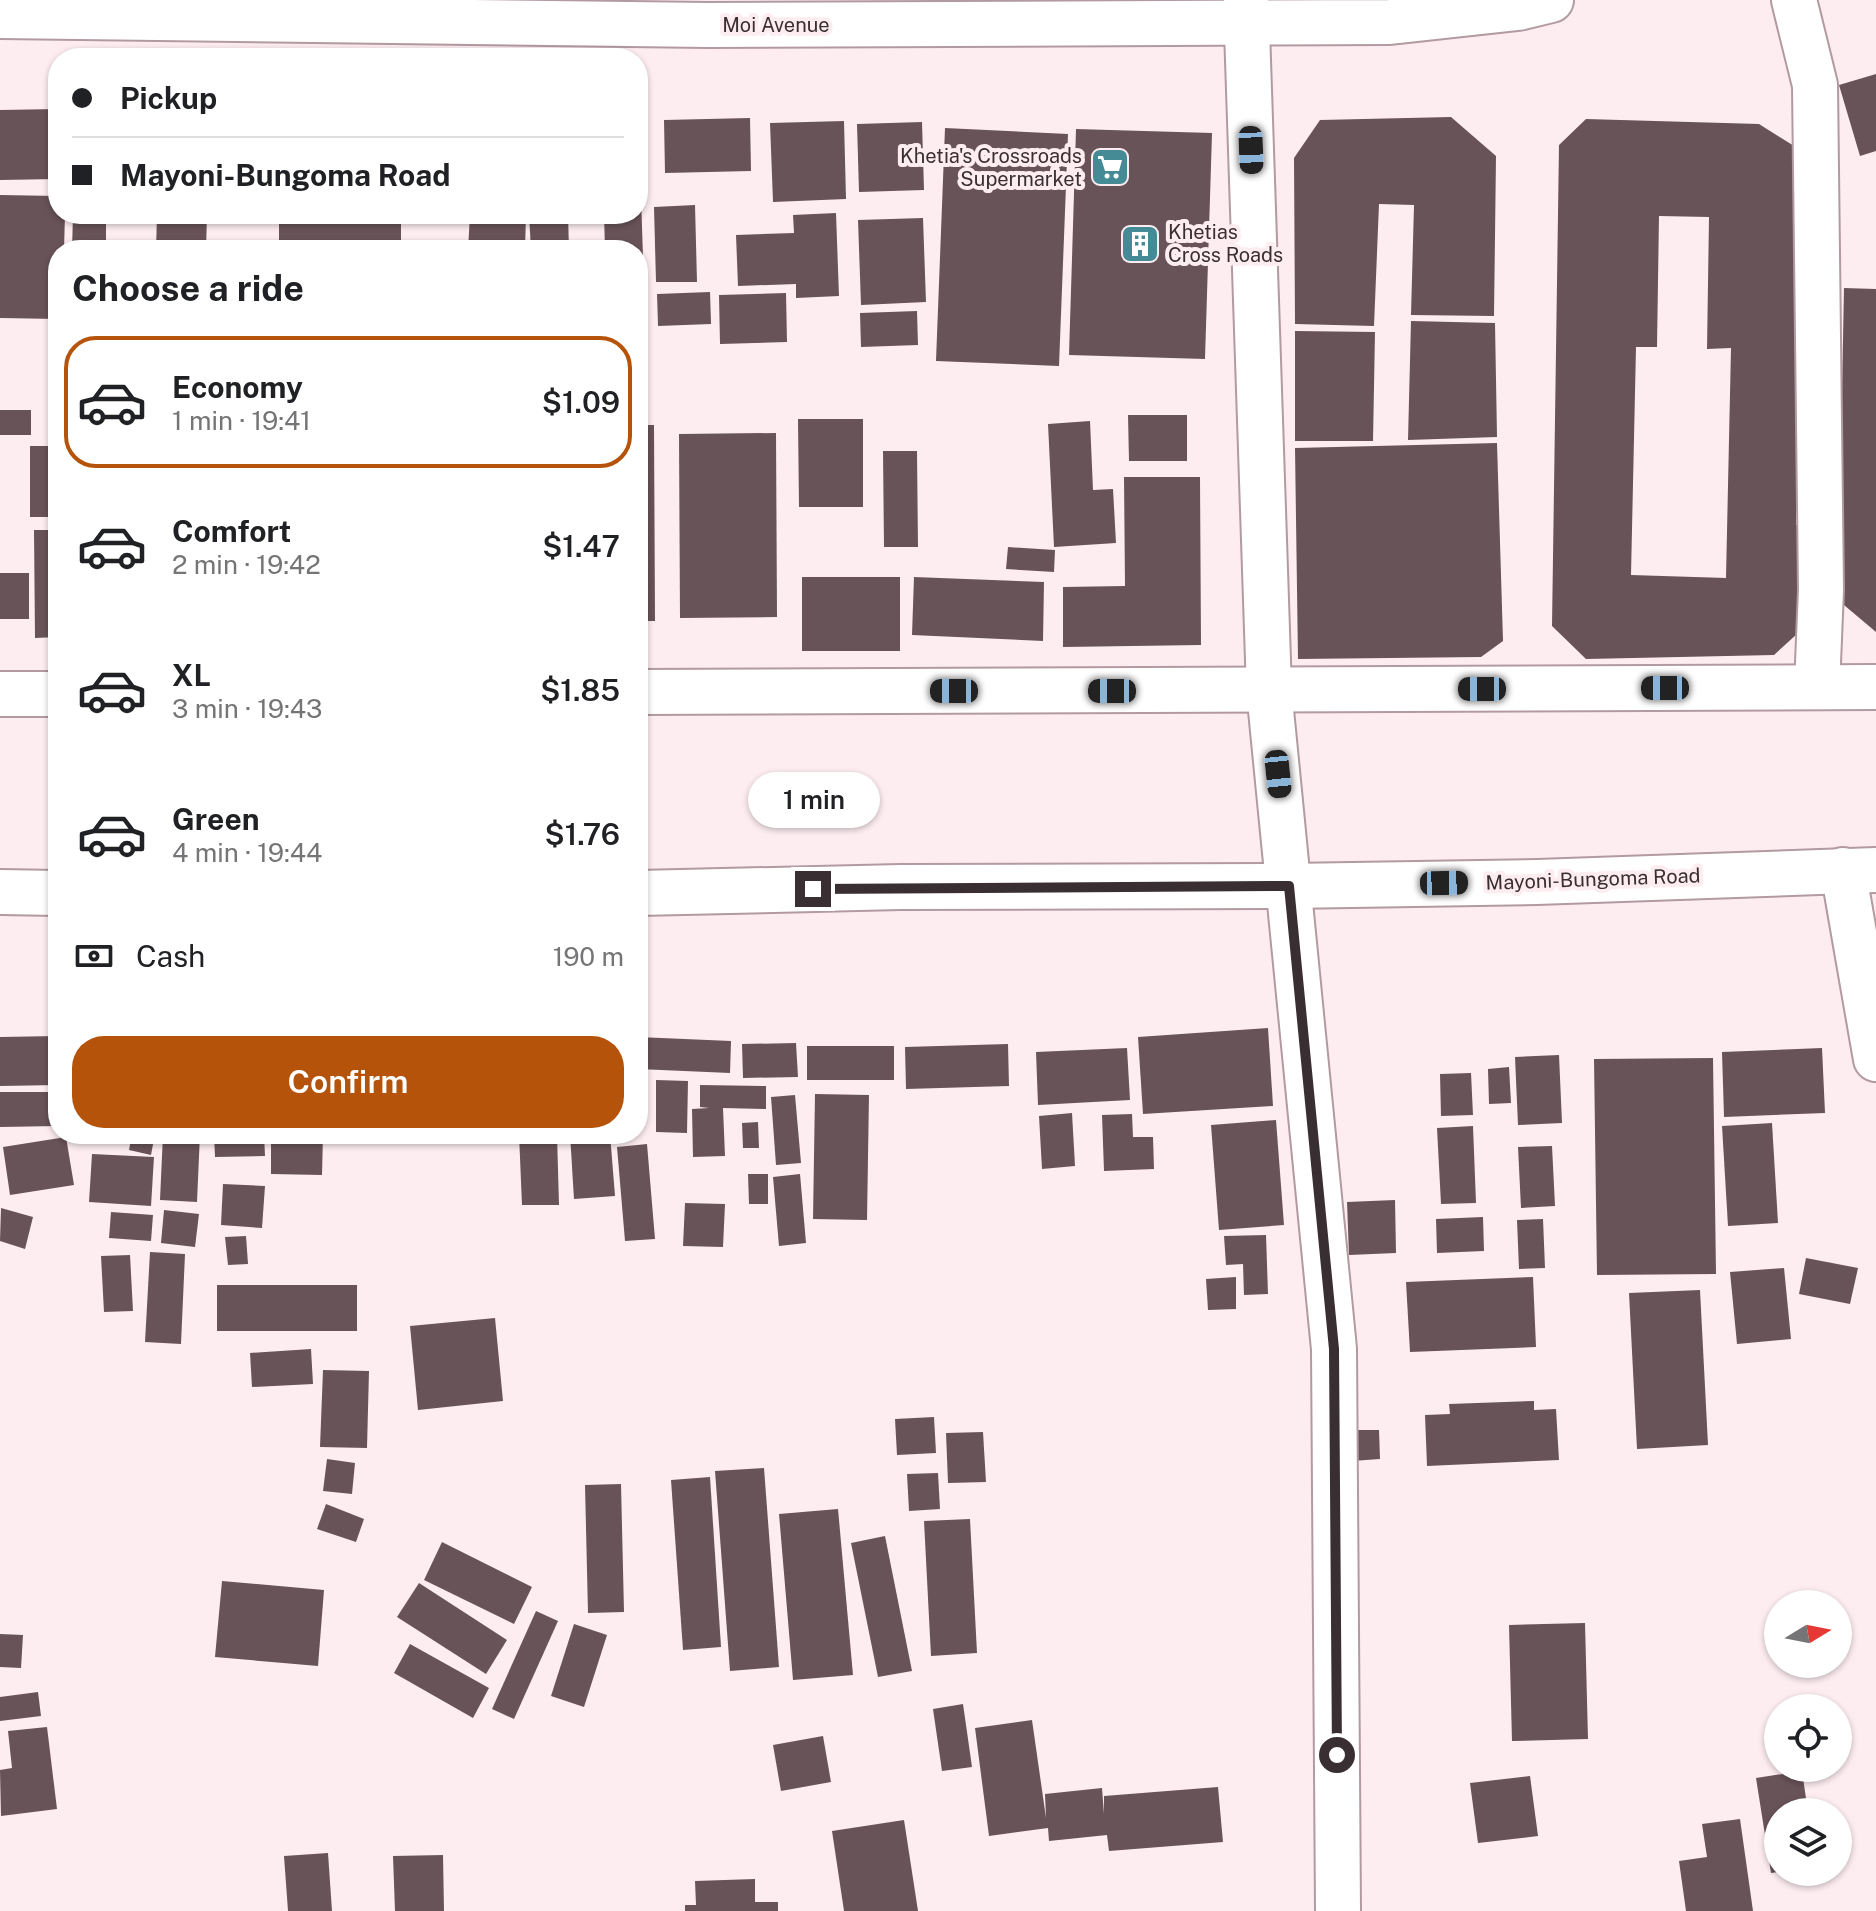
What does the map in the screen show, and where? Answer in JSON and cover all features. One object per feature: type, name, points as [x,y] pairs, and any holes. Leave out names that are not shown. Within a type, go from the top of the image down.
[{"type":"street","name":"Moi Avenue","points":[[0,16],[235,10],[708,25],[1246,12],[1390,22],[1518,8],[1551,0]]},
{"type":"street","points":[[1794,0],[1815,85],[1821,590],[1817,687]]},
{"type":"street","points":[[1246,12],[1269,690],[1334,1349],[1338,1911]]},
{"type":"street","points":[[648,692],[1876,687]]},
{"type":"street","points":[[0,694],[48,694]]},
{"type":"street","points":[[1860,870],[1876,1059]]},
{"type":"street","name":"Mayoni-Bungoma Road","points":[[648,893],[901,887],[1537,882],[1860,870]]},
{"type":"street","points":[[0,892],[48,893]]},
{"type":"building","points":[[1876,74],[1876,151],[1860,156],[1839,85]]},
{"type":"building","points":[[48,109],[48,179],[0,180],[0,110]]},
{"type":"building","points":[[1451,117],[1496,156],[1494,316],[1411,315],[1414,205],[1379,204],[1374,326],[1295,324],[1294,158],[1320,120]]},
{"type":"building","points":[[750,118],[751,171],[665,173],[664,120]]},
{"type":"building","points":[[1586,119],[1759,124],[1799,149],[1796,525],[1809,525],[1808,624],[1774,655],[1586,659],[1552,626],[1559,145]],"holes":[[[1659,216],[1709,217],[1707,349],[1731,348],[1726,578],[1631,575],[1636,347],[1657,347]]]},
{"type":"building","points":[[844,121],[846,199],[773,202],[770,123]]},
{"type":"building","points":[[922,122],[924,190],[859,192],[857,124]]},
{"type":"building","points":[[945,128],[1068,134],[1059,366],[936,361]]},
{"type":"building","name":"Khetias Cross Roads","points":[[1076,129],[1212,133],[1205,359],[1069,355]]},
{"type":"building","points":[[0,195],[48,196],[48,224],[65,224],[64,240],[48,240],[48,319],[0,318]]},
{"type":"building","points":[[695,205],[697,282],[656,282],[654,207]]},
{"type":"building","points":[[836,213],[839,296],[796,298],[796,284],[738,286],[736,235],[794,233],[793,215]]},
{"type":"building","points":[[923,218],[926,302],[861,305],[858,220]]},
{"type":"building","points":[[73,224],[106,224],[106,240],[72,240]]},
{"type":"building","points":[[157,224],[207,224],[206,240],[156,240]]},
{"type":"building","points":[[279,224],[401,224],[401,240],[279,240]]},
{"type":"building","points":[[469,224],[526,224],[525,240],[469,240]]},
{"type":"building","points":[[530,224],[568,224],[569,240],[530,240]]},
{"type":"building","points":[[604,224],[642,224],[642,240],[605,240]]},
{"type":"building","points":[[1844,288],[1876,289],[1876,632],[1838,600]]},
{"type":"building","points":[[710,292],[711,324],[658,326],[657,294]]},
{"type":"building","points":[[786,293],[787,342],[720,344],[719,295]]},
{"type":"building","points":[[917,311],[918,345],[861,347],[860,313]]},
{"type":"building","points":[[1411,321],[1495,323],[1497,437],[1408,440]]},
{"type":"building","points":[[1295,331],[1375,332],[1373,441],[1295,441]]},
{"type":"building","points":[[0,410],[31,410],[31,435],[0,435]]},
{"type":"building","points":[[1128,415],[1187,415],[1187,461],[1129,461]]},
{"type":"building","points":[[798,419],[863,419],[863,507],[799,507]]},
{"type":"building","points":[[1090,421],[1093,490],[1113,489],[1116,543],[1054,547],[1048,424]]},
{"type":"building","points":[[648,425],[654,425],[655,621],[648,621]]},
{"type":"building","points":[[776,433],[777,617],[680,618],[679,434]]},
{"type":"building","points":[[1497,443],[1503,641],[1481,657],[1298,659],[1295,448]]},
{"type":"building","points":[[30,446],[48,446],[48,517],[30,517]]},
{"type":"building","points":[[883,451],[917,451],[918,547],[884,547]]},
{"type":"building","points":[[1124,477],[1200,477],[1201,645],[1063,647],[1063,587],[1125,586]]},
{"type":"building","points":[[34,530],[48,530],[48,637],[35,638]]},
{"type":"building","points":[[1008,547],[1055,550],[1054,572],[1006,569]]},
{"type":"building","points":[[0,573],[29,573],[29,619],[0,619]]},
{"type":"building","points":[[802,577],[900,577],[900,651],[802,651]]},
{"type":"building","points":[[914,577],[1044,582],[1043,641],[912,635]]},
{"type":"building","points":[[1268,1028],[1273,1106],[1143,1114],[1138,1037]]},
{"type":"building","points":[[48,1036],[48,1085],[0,1086],[0,1037]]},
{"type":"building","points":[[648,1037],[731,1041],[730,1073],[648,1069]]},
{"type":"building","points":[[796,1043],[798,1077],[743,1078],[742,1044]]},
{"type":"building","points":[[1008,1044],[1009,1086],[906,1089],[905,1047]]},
{"type":"building","points":[[807,1046],[894,1046],[894,1080],[807,1080]]},
{"type":"building","points":[[1127,1048],[1130,1100],[1038,1105],[1036,1052]]},
{"type":"building","points":[[1822,1048],[1825,1113],[1724,1117],[1722,1052]]},
{"type":"building","points":[[1559,1055],[1562,1123],[1518,1125],[1515,1057]]},
{"type":"building","points":[[1713,1058],[1716,1274],[1597,1275],[1594,1059]]},
{"type":"building","points":[[1509,1067],[1511,1103],[1489,1104],[1488,1069]]},
{"type":"building","points":[[1471,1073],[1473,1115],[1441,1116],[1440,1074]]},
{"type":"building","points":[[656,1080],[688,1081],[687,1133],[656,1132]]},
{"type":"building","points":[[700,1085],[766,1086],[766,1109],[723,1108],[725,1156],[693,1157],[692,1109],[709,1108],[700,1107]]},
{"type":"building","points":[[0,1092],[48,1092],[48,1126],[0,1127]]},
{"type":"building","points":[[815,1094],[869,1095],[867,1220],[813,1219]]},
{"type":"building","points":[[795,1095],[801,1163],[776,1165],[771,1097]]},
{"type":"building","points":[[1072,1113],[1075,1166],[1042,1169],[1039,1116]]},
{"type":"building","points":[[1132,1114],[1133,1137],[1153,1137],[1154,1169],[1104,1171],[1102,1115]]},
{"type":"building","points":[[1276,1120],[1284,1225],[1219,1230],[1211,1125]]},
{"type":"building","points":[[758,1122],[759,1148],[743,1148],[742,1123]]},
{"type":"building","points":[[1772,1123],[1778,1223],[1728,1226],[1722,1126]]},
{"type":"building","points":[[1473,1126],[1476,1203],[1441,1204],[1437,1128]]},
{"type":"building","points":[[48,1140],[48,1144],[67,1144],[74,1185],[10,1195],[3,1147]]},
{"type":"building","points":[[130,1144],[153,1144],[151,1155],[129,1150]]},
{"type":"building","points":[[163,1144],[200,1144],[197,1202],[160,1200]]},
{"type":"building","points":[[214,1144],[264,1144],[265,1156],[215,1157]]},
{"type":"building","points":[[271,1144],[323,1144],[322,1175],[271,1174]]},
{"type":"building","points":[[519,1144],[557,1144],[559,1205],[522,1205]]},
{"type":"building","points":[[571,1144],[611,1144],[615,1196],[574,1199]]},
{"type":"building","points":[[647,1144],[655,1239],[625,1241],[617,1147]]},
{"type":"building","points":[[1552,1146],[1555,1206],[1521,1208],[1518,1147]]},
{"type":"building","points":[[92,1154],[154,1157],[151,1206],[89,1202]]},
{"type":"building","points":[[748,1174],[768,1174],[768,1204],[749,1204]]},
{"type":"building","points":[[800,1174],[806,1243],[779,1246],[773,1177]]},
{"type":"building","points":[[223,1184],[265,1186],[262,1228],[221,1225]]},
{"type":"building","points":[[1395,1200],[1396,1253],[1349,1255],[1347,1202]]},
{"type":"building","points":[[685,1203],[725,1204],[723,1247],[683,1246]]},
{"type":"building","points":[[1,1208],[33,1217],[25,1249],[0,1241]]},
{"type":"building","points":[[164,1210],[199,1214],[195,1247],[161,1243]]},
{"type":"building","points":[[111,1212],[153,1215],[151,1241],[109,1238]]},
{"type":"building","points":[[1483,1217],[1484,1251],[1437,1253],[1436,1219]]},
{"type":"building","points":[[1543,1219],[1545,1268],[1519,1269],[1517,1220]]},
{"type":"building","points":[[1266,1235],[1268,1294],[1244,1295],[1243,1264],[1226,1265],[1224,1236]]},
{"type":"building","points":[[246,1236],[248,1264],[228,1265],[225,1237]]},
{"type":"building","points":[[150,1252],[185,1254],[181,1344],[145,1342]]},
{"type":"building","points":[[130,1255],[133,1311],[104,1312],[101,1256]]},
{"type":"building","points":[[1806,1258],[1858,1268],[1850,1304],[1799,1294]]},
{"type":"building","points":[[1784,1268],[1791,1339],[1737,1344],[1730,1272]]},
{"type":"building","points":[[1236,1277],[1236,1309],[1208,1310],[1206,1279]]},
{"type":"building","points":[[1533,1277],[1536,1347],[1410,1352],[1406,1282]]},
{"type":"building","points":[[217,1285],[357,1285],[357,1331],[217,1331]]},
{"type":"building","points":[[1700,1290],[1708,1445],[1637,1449],[1629,1293]]},
{"type":"building","points":[[495,1318],[503,1401],[418,1410],[410,1326]]},
{"type":"building","points":[[311,1349],[313,1384],[252,1387],[250,1353]]},
{"type":"building","points":[[323,1370],[369,1371],[367,1448],[320,1447]]},
{"type":"building","points":[[1534,1401],[1534,1410],[1556,1409],[1559,1460],[1427,1466],[1425,1415],[1450,1414],[1449,1404]]},
{"type":"building","points":[[934,1417],[936,1453],[897,1455],[895,1419]]},
{"type":"building","points":[[1351,1430],[1379,1430],[1380,1459],[1352,1461]]},
{"type":"building","points":[[983,1432],[986,1482],[948,1483],[946,1433]]},
{"type":"building","points":[[327,1459],[355,1463],[352,1494],[323,1491]]},
{"type":"building","points":[[764,1468],[779,1667],[730,1671],[715,1471]]},
{"type":"building","points":[[938,1473],[940,1509],[909,1511],[907,1474]]},
{"type":"building","points":[[710,1477],[721,1647],[683,1650],[671,1480]]},
{"type":"building","points":[[621,1484],[624,1612],[588,1613],[585,1485]]},
{"type":"building","points":[[326,1504],[364,1519],[356,1542],[317,1529]]},
{"type":"building","points":[[838,1509],[853,1675],[793,1680],[779,1514]]},
{"type":"building","points":[[970,1519],[977,1653],[931,1656],[924,1521]]},
{"type":"building","points":[[885,1536],[912,1671],[878,1677],[851,1543]]},
{"type":"building","points":[[442,1542],[532,1587],[514,1624],[424,1580]]},
{"type":"building","points":[[222,1581],[324,1590],[318,1666],[215,1657]]},
{"type":"building","points":[[419,1583],[507,1640],[486,1674],[397,1617]]},
{"type":"building","points":[[536,1611],[558,1621],[514,1719],[492,1709]]},
{"type":"building","points":[[1585,1623],[1588,1739],[1512,1741],[1509,1625]]},
{"type":"building","points":[[574,1624],[607,1635],[584,1707],[551,1696]]},
{"type":"building","points":[[0,1634],[23,1635],[21,1668],[0,1667]]},
{"type":"building","points":[[410,1644],[489,1688],[473,1718],[394,1673]]},
{"type":"building","points":[[38,1692],[41,1716],[0,1721],[0,1697]]},
{"type":"building","points":[[963,1704],[972,1767],[942,1771],[933,1709]]},
{"type":"building","points":[[1032,1720],[1046,1818],[1045,1794],[1102,1788],[1104,1814],[1104,1796],[1218,1787],[1223,1842],[1109,1851],[1107,1835],[1049,1841],[1048,1828],[989,1836],[975,1728]]},
{"type":"building","points":[[47,1727],[57,1809],[1,1816],[0,1770],[12,1768],[8,1731]]},
{"type":"building","points":[[823,1736],[831,1782],[781,1791],[773,1745]]},
{"type":"building","points":[[1530,1776],[1538,1836],[1478,1843],[1470,1783]]},
{"type":"building","points":[[1764,1777],[1764,1782],[1804,1782],[1806,1798],[1764,1798],[1764,1829],[1756,1778]]},
{"type":"building","points":[[1740,1819],[1753,1911],[1686,1911],[1679,1861],[1707,1857],[1702,1824]]},
{"type":"building","points":[[904,1820],[918,1911],[844,1911],[832,1831]]},
{"type":"building","points":[[328,1853],[332,1911],[288,1911],[284,1856]]},
{"type":"building","points":[[443,1855],[444,1911],[395,1911],[393,1856]]},
{"type":"building","points":[[755,1879],[755,1902],[778,1902],[778,1911],[685,1911],[685,1905],[696,1905],[695,1881]]},
{"type":"place","name":"Khetia's Crossroads Supermarket","points":[[1110,167]]},
{"type":"place","name":"Khetias Cross Roads","points":[[1140,244]]},
{"type":"route","points":[[813,889],[1289,886],[1334,1349],[1337,1755]]}]
